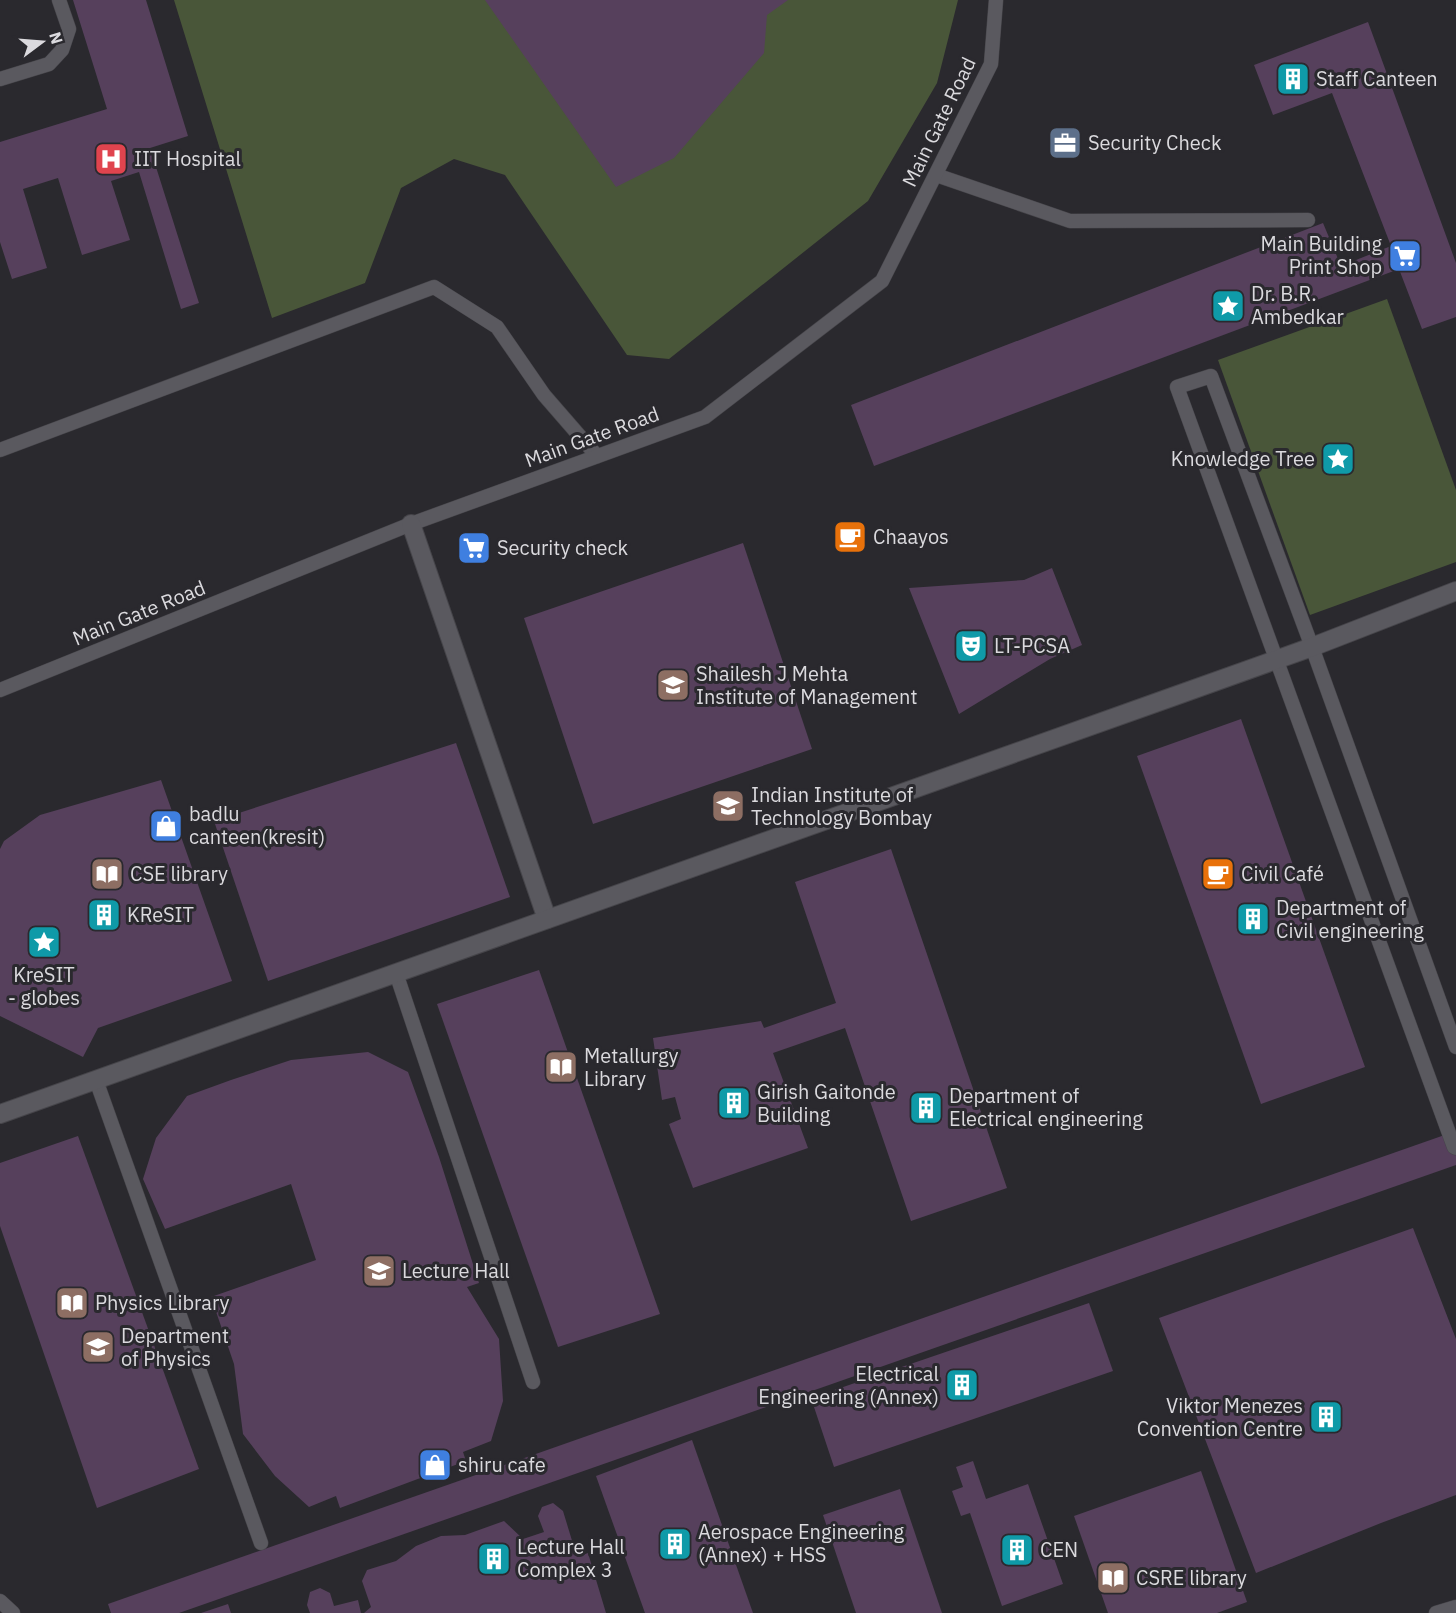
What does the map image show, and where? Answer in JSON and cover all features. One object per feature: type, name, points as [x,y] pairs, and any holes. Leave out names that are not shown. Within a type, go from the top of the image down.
[{"type":"street","points":[[411,524],[547,919]]},
{"type":"street","points":[[0,1114],[1276,660],[1456,591]]},
{"type":"lane","points":[[0,79],[49,64],[63,50],[69,30],[59,0]]},
{"type":"lane","name":"Main Gate Road","points":[[0,690],[411,524],[705,417],[882,281],[992,64],[996,0]]},
{"type":"lane","points":[[936,175],[1070,221],[1308,220]]},
{"type":"lane","points":[[0,450],[434,287],[497,327],[544,395],[597,456]]},
{"type":"lane","points":[[1456,1047],[1312,647],[1211,376],[1176,387],[1456,1148]]},
{"type":"lane","points":[[396,973],[533,1382]]},
{"type":"lane","points":[[96,1080],[261,1544]]},
{"type":"lane","points":[[0,1601],[13,1613]]},
{"type":"lane","points":[[1436,1613],[1456,1607]]},
{"type":"green space","points":[[174,0],[958,0],[937,83],[868,201],[669,359],[627,355],[505,175],[454,159],[401,188],[365,283],[272,318]]},
{"type":"green space","points":[[1387,299],[1456,490],[1456,562],[1310,615],[1218,360]]},
{"type":"building","name":"IIT Hospital","points":[[73,0],[146,0],[188,136],[150,148],[199,303],[181,309],[139,172],[111,181],[130,240],[82,255],[58,178],[23,189],[47,268],[12,279],[0,242],[0,142],[107,109]]},
{"type":"building","points":[[485,0],[788,0],[767,15],[764,53],[674,158],[616,187]]},
{"type":"building","points":[[1368,22],[1456,263],[1456,317],[1422,329],[1399,269],[874,466],[851,405],[1323,223],[1341,266],[1391,246],[1332,93],[1273,115],[1254,65]]},
{"type":"building","points":[[743,543],[812,749],[593,824],[524,618]]},
{"type":"building","points":[[1052,568],[1082,645],[1050,659],[959,714],[909,588],[1024,580]]},
{"type":"building","name":"Department of Civil engineering","points":[[1241,719],[1365,1067],[1261,1104],[1137,756]]},
{"type":"building","points":[[456,743],[510,897],[268,981],[214,821]]},
{"type":"building","name":"KReSIT","points":[[161,780],[232,981],[98,1028],[83,1057],[0,1016],[0,849],[4,841],[40,815]]},
{"type":"building","name":"Department of Electrical engineering","points":[[891,849],[1007,1188],[911,1221],[845,1028],[773,1053],[808,1148],[693,1188],[669,1124],[681,1119],[675,1097],[662,1100],[653,1038],[761,1021],[764,1028],[836,1003],[795,882]]},
{"type":"building","points":[[539,970],[660,1314],[558,1347],[437,1004]]},
{"type":"building","name":"Lecture Hall","points":[[368,1052],[408,1072],[439,1157],[479,1283],[467,1287],[499,1339],[503,1401],[491,1441],[463,1452],[466,1461],[340,1508],[336,1496],[309,1507],[275,1476],[243,1434],[234,1364],[211,1297],[316,1260],[291,1184],[165,1229],[143,1179],[156,1138],[187,1096],[291,1060]]},
{"type":"building","points":[[1456,1131],[1456,1165],[179,1613],[111,1613],[108,1604]]},
{"type":"building","name":"Department of Physics","points":[[78,1136],[199,1469],[97,1508],[0,1226],[0,1163]]},
{"type":"building","name":"Viktor Menezes Convention Centre","points":[[1413,1228],[1456,1339],[1456,1495],[1256,1573],[1159,1318]]},
{"type":"building","name":"Electrical Engineering (Annex)","points":[[1089,1303],[1113,1371],[834,1467],[811,1398]]},
{"type":"building","name":"Aerospace Engineering (Annex) + HSS","points":[[692,1440],[753,1613],[645,1613],[596,1476]]},
{"type":"building","name":"CEN","points":[[973,1461],[986,1499],[1028,1484],[1063,1584],[1002,1606],[970,1513],[961,1516],[952,1491],[963,1487],[956,1467]]},
{"type":"building","points":[[1201,1471],[1247,1602],[1217,1613],[1108,1613],[1074,1516]]},
{"type":"building","points":[[900,1489],[942,1613],[856,1613],[823,1515]]},
{"type":"building","name":"Lecture Hall Complex 3","points":[[553,1503],[563,1511],[577,1557],[588,1553],[606,1613],[364,1613],[371,1607],[362,1581],[367,1570],[396,1561],[416,1546],[441,1536],[465,1535],[504,1521],[523,1539],[544,1532],[538,1516],[542,1507]]},
{"type":"building","points":[[320,1588],[330,1593],[334,1606],[358,1600],[361,1613],[310,1613],[307,1605],[310,1592]]},
{"type":"building","points":[[228,1604],[231,1613],[201,1613]]},
{"type":"place","name":"Staff Canteen","points":[[1293,79]]},
{"type":"place","name":"Security Check","points":[[1065,143]]},
{"type":"place","name":"IIT Hospital","points":[[111,159]]},
{"type":"place","name":"Main Building Print Shop","points":[[1405,256]]},
{"type":"place","name":"Dr. B.R. Ambedkar","points":[[1228,306]]},
{"type":"place","name":"Knowledge Tree","points":[[1338,459]]},
{"type":"place","name":"Chaayos","points":[[850,537]]},
{"type":"place","name":"Security check","points":[[474,548]]},
{"type":"place","name":"LT-PCSA","points":[[971,646]]},
{"type":"place","name":"Shailesh J Mehta Institute of Management","points":[[673,685]]},
{"type":"place","name":"Indian Institute of Technology Bombay","points":[[728,806]]},
{"type":"place","name":"badlu canteen(kresit)","points":[[166,826]]},
{"type":"place","name":"CSE library","points":[[107,874]]},
{"type":"place","name":"Civil Café","points":[[1218,874]]},
{"type":"place","name":"KReSIT","points":[[104,915]]},
{"type":"place","name":"Department of Civil engineering","points":[[1253,919]]},
{"type":"place","name":"KreSIT - globes","points":[[44,942]]},
{"type":"place","name":"Metallurgy Library","points":[[561,1067]]},
{"type":"place","name":"Girish Gaitonde Building","points":[[734,1103]]},
{"type":"place","name":"Department of Electrical engineering","points":[[926,1108]]},
{"type":"place","name":"Lecture Hall","points":[[379,1271]]},
{"type":"place","name":"Physics Library","points":[[72,1303]]},
{"type":"place","name":"Department of Physics","points":[[98,1347]]},
{"type":"place","name":"Electrical Engineering (Annex)","points":[[962,1385]]},
{"type":"place","name":"Viktor Menezes Convention Centre","points":[[1326,1417]]},
{"type":"place","name":"shiru cafe","points":[[435,1465]]},
{"type":"place","name":"Aerospace Engineering (Annex) + HSS","points":[[675,1544]]},
{"type":"place","name":"CEN","points":[[1017,1550]]},
{"type":"place","name":"Lecture Hall Complex 3","points":[[494,1559]]},
{"type":"place","name":"CSRE library","points":[[1113,1578]]}]
